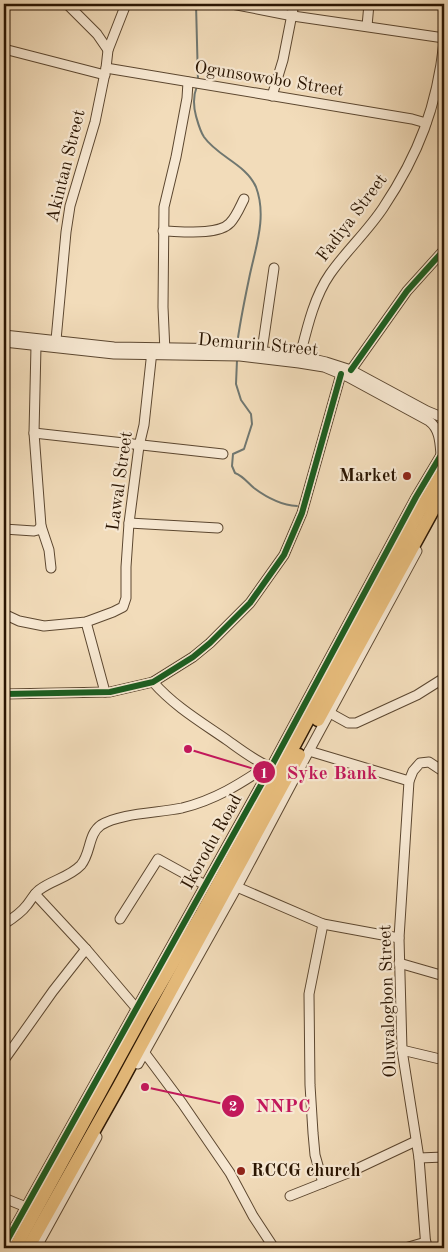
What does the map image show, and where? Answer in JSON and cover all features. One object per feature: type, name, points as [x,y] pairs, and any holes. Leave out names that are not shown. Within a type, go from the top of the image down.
[{"type":"highway","name":"Ikorodu Road","points":[[14,1248],[142,1016],[221,878],[419,512],[444,470]]},
{"type":"highway","name":"Ikorodu Road","points":[[28,1248],[124,1078],[324,707],[444,490]]},
{"type":"street","points":[[67,4],[97,34],[108,50]]},
{"type":"street","name":"Akintan Street","points":[[56,340],[70,206],[95,122],[106,72],[108,50],[126,4]]},
{"type":"street","points":[[232,4],[293,16],[444,38]]},
{"type":"street","points":[[272,96],[283,60],[294,4]]},
{"type":"street","points":[[367,26],[369,4]]},
{"type":"street","name":"Fadiya Street","points":[[300,356],[312,313],[322,287],[330,273],[383,209],[408,168],[434,104],[440,78],[444,42]]},
{"type":"street","name":"Ogunsowobo Street","points":[[4,49],[106,72],[200,84],[426,123]]},
{"type":"street","points":[[165,352],[163,230],[166,198],[176,157],[188,83]]},
{"type":"street","points":[[163,230],[209,231],[220,229],[229,225],[244,199]]},
{"type":"street","points":[[351,370],[407,291],[444,250]]},
{"type":"street","points":[[262,351],[274,268]]},
{"type":"street","name":"Demurin Street","points":[[4,335],[165,352],[262,351],[300,356],[351,370],[444,418]]},
{"type":"street","name":"Demurin Street","points":[[4,342],[114,354],[152,351]]},
{"type":"street","points":[[36,346],[34,433],[41,526],[49,550],[51,568]]},
{"type":"street","name":"Lawal Street","points":[[86,622],[113,612],[123,606],[126,598],[126,566],[130,523],[152,351]]},
{"type":"street","name":"Demurin Street","points":[[240,352],[324,367],[341,374],[434,424],[443,453]]},
{"type":"street","points":[[4,694],[105,692],[153,682],[193,657],[222,631],[250,603],[284,555],[302,513],[341,374]]},
{"type":"street","points":[[34,433],[222,454]]},
{"type":"street","name":"Ikorodu Road","points":[[4,1246],[137,1009],[416,497],[443,453]]},
{"type":"street","points":[[36,1248],[237,887],[443,506]]},
{"type":"street","points":[[130,523],[218,528]]},
{"type":"street","points":[[4,529],[34,531],[38,530],[41,526]]},
{"type":"street","points":[[4,614],[19,621],[44,626],[86,622],[105,692]]},
{"type":"street","points":[[330,713],[348,722],[356,723],[417,695],[444,678]]},
{"type":"street","points":[[4,924],[20,913],[39,890],[78,868],[86,857],[94,831],[109,820],[160,812],[209,800],[228,792],[269,767],[190,715],[170,700],[153,682]]},
{"type":"street","points":[[309,751],[409,781],[413,771],[420,763],[429,762],[444,772]]},
{"type":"street","name":"Oluwalogbon Street","points":[[409,781],[399,938],[402,1050],[419,1158],[426,1245]]},
{"type":"street","points":[[120,919],[158,859],[205,885]]},
{"type":"street","points":[[237,887],[323,924],[399,938]]},
{"type":"street","points":[[35,894],[86,949],[137,1009]]},
{"type":"street","points":[[323,924],[309,994],[310,1085],[313,1133],[315,1155],[323,1183]]},
{"type":"street","points":[[4,1060],[53,990],[86,949]]},
{"type":"street","points":[[399,963],[444,974]]},
{"type":"street","points":[[402,1050],[444,1060]]},
{"type":"street","points":[[144,1052],[230,1173],[253,1216],[274,1248]]},
{"type":"street","points":[[290,1196],[348,1173],[416,1141]]},
{"type":"street","points":[[419,1158],[444,1157]]},
{"type":"street","points":[[4,1198],[26,1207]]},
{"type":"street","points":[[405,1248],[426,1245]]},
{"type":"waterway","points":[[196,4],[198,81]]},
{"type":"waterway","points":[[197,86],[194,108],[203,135],[210,144],[246,172],[256,187],[261,209],[261,220],[237,345]]},
{"type":"waterway","points":[[237,360],[236,384],[241,400],[251,414],[252,424],[244,449],[233,454],[232,466],[235,473],[243,477],[254,488],[274,500],[297,506]]},
{"type":"cycle path","points":[[351,370],[407,291],[444,250]]},
{"type":"cycle path","points":[[4,694],[110,692],[153,682],[193,657],[210,643],[250,603],[284,555],[302,513],[341,374]]},
{"type":"cycle path","points":[[4,1246],[271,767],[416,497],[444,450]]},
{"type":"place","name":"Market","points":[[407,476]]},
{"type":"place","name":"Syke Bank","points":[[188,749]]},
{"type":"place","name":"NNPC","points":[[145,1087]]},
{"type":"place","name":"RCCG church","points":[[241,1171]]}]
